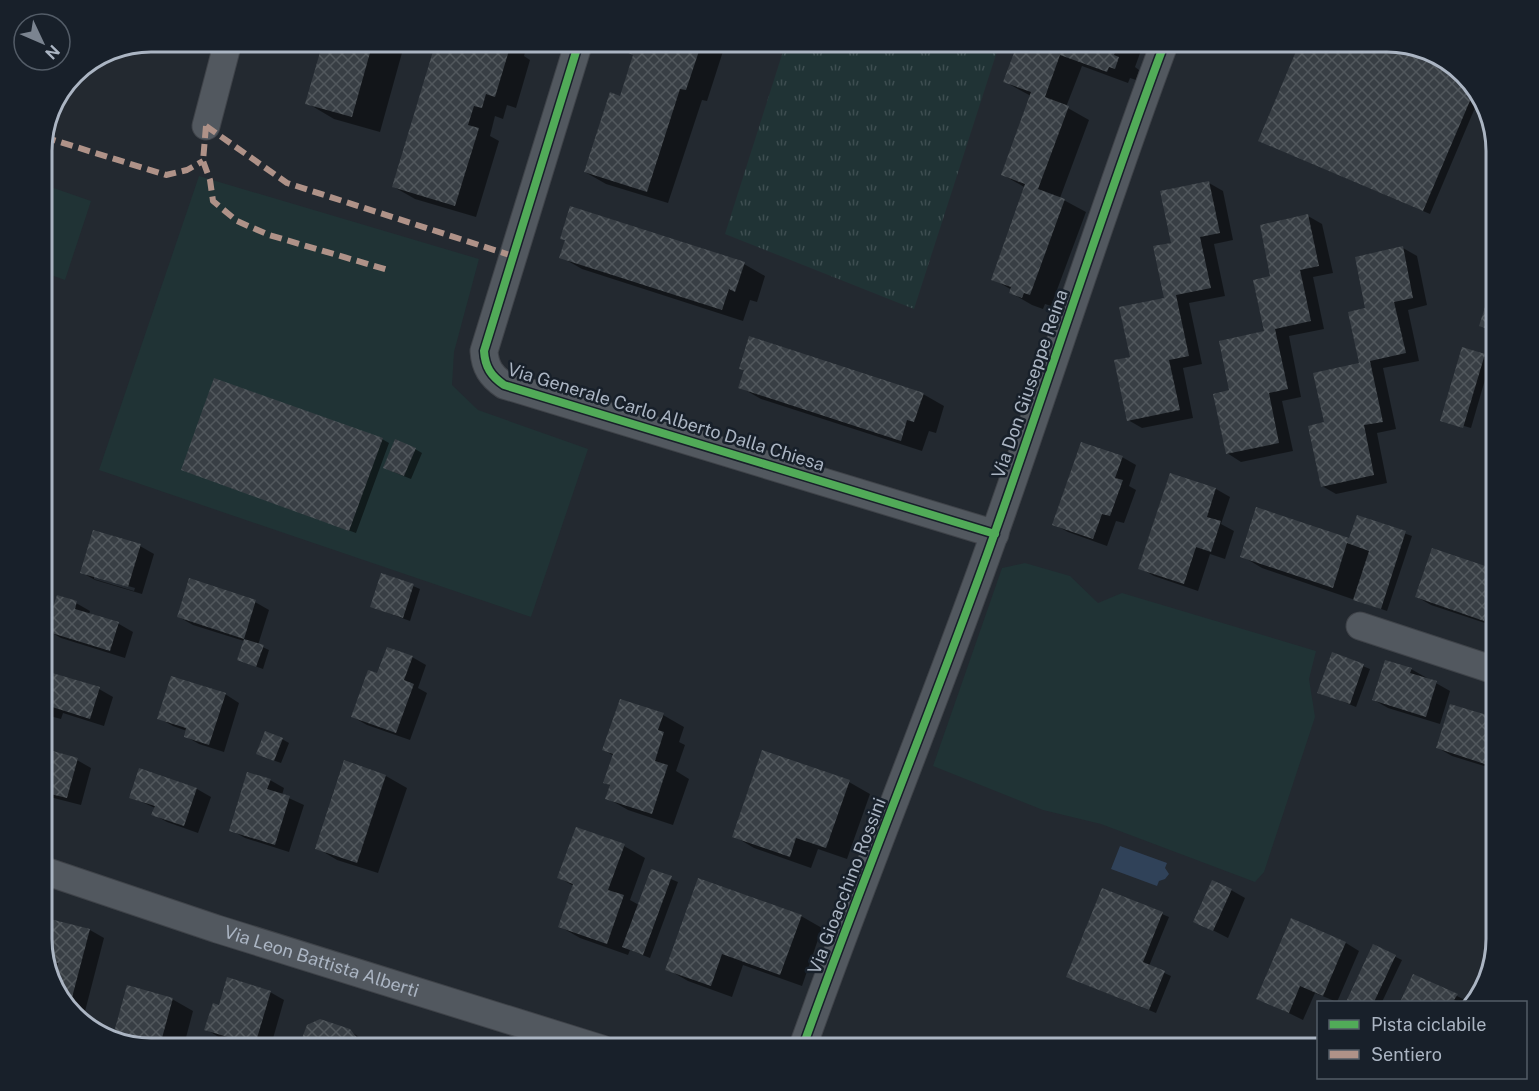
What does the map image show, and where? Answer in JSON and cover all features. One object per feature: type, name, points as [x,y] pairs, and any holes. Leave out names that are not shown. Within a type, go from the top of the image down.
[{"type":"street","points":[[206,126],[225,52]]},
{"type":"street","name":"Via Generale Carlo Alberto Dalla Chiesa","points":[[576,52],[484,351],[485,362],[490,373],[504,385],[995,534]]},
{"type":"street","name":"Via Don Giuseppe Reina","points":[[922,735],[995,534],[1162,52]]},
{"type":"street","points":[[1360,626],[1486,667]]},
{"type":"street","name":"Via Gioacchino Rossini","points":[[806,1038],[842,937],[922,735]]},
{"type":"street","name":"Via Leon Battista Alberti","points":[[53,874],[228,933],[567,1038]]},
{"type":"green space","points":[[783,52],[997,52],[914,309],[725,234]]},
{"type":"green space","points":[[199,176],[479,259],[454,352],[452,385],[478,410],[588,449],[531,617],[99,470]]},
{"type":"green space","points":[[53,188],[91,201],[65,280],[53,276]]},
{"type":"green space","points":[[1025,563],[1070,576],[1098,603],[1122,593],[1316,651],[1309,679],[1315,717],[1264,872],[1255,882],[1101,824],[1043,810],[933,766],[1002,568]]},
{"type":"water","points":[[1120,846],[1167,863],[1165,868],[1169,874],[1165,879],[1159,881],[1157,886],[1111,869]]},
{"type":"building","points":[[320,52],[370,52],[352,117],[305,104]]},
{"type":"building","points":[[433,52],[508,52],[495,97],[486,94],[482,108],[474,106],[468,125],[479,128],[455,206],[392,187]]},
{"type":"building","points":[[626,52],[699,52],[686,90],[680,89],[647,192],[584,172],[610,92],[620,96],[633,55]]},
{"type":"building","points":[[1014,52],[1115,52],[1114,55],[1119,57],[1115,69],[1109,67],[1107,72],[1060,55],[1045,97],[1069,106],[1038,189],[1065,199],[1030,295],[1024,293],[1022,298],[1009,293],[1011,287],[991,280],[1025,184],[1001,175],[1031,92],[1003,82]]},
{"type":"building","points":[[1296,52],[1407,54],[1420,58],[1448,73],[1458,81],[1471,99],[1423,211],[1258,141]]},
{"type":"building","points":[[1209,181],[1220,233],[1200,237],[1211,288],[1176,295],[1189,356],[1169,360],[1180,410],[1127,421],[1114,360],[1130,357],[1119,307],[1164,298],[1153,246],[1171,243],[1160,191]]},
{"type":"building","points":[[570,206],[745,262],[735,292],[729,289],[722,310],[559,258],[565,240],[560,239]]},
{"type":"building","points":[[1308,214],[1319,266],[1300,270],[1311,321],[1275,329],[1288,389],[1269,393],[1279,443],[1226,454],[1213,394],[1229,390],[1219,341],[1264,331],[1253,280],[1270,276],[1260,225]]},
{"type":"building","points":[[1403,246],[1413,298],[1394,302],[1406,353],[1370,361],[1383,422],[1364,425],[1374,475],[1321,487],[1308,426],[1324,422],[1313,373],[1359,363],[1348,312],[1365,308],[1355,257]]},
{"type":"building","points":[[1486,304],[1486,328],[1479,326]]},
{"type":"building","points":[[749,336],[924,393],[914,422],[907,420],[901,441],[738,388],[744,370],[739,369]]},
{"type":"building","points":[[1462,347],[1485,354],[1463,428],[1440,421]]},
{"type":"building","points":[[214,378],[383,438],[349,531],[181,470]]},
{"type":"building","points":[[395,439],[416,448],[404,476],[383,468]]},
{"type":"building","points":[[1081,442],[1123,456],[1115,478],[1123,480],[1110,516],[1102,514],[1093,539],[1052,525]]},
{"type":"building","points":[[1170,473],[1216,488],[1207,517],[1221,521],[1211,552],[1196,547],[1184,584],[1138,569]]},
{"type":"building","points":[[1256,507],[1349,538],[1357,515],[1406,531],[1381,609],[1353,600],[1369,551],[1347,543],[1333,588],[1240,557]]},
{"type":"building","points":[[93,530],[141,544],[128,587],[80,573]]},
{"type":"building","points":[[1432,548],[1486,566],[1484,621],[1415,597]]},
{"type":"building","points":[[381,573],[414,584],[403,618],[370,607]]},
{"type":"building","points":[[189,578],[256,600],[244,639],[177,617]]},
{"type":"building","points":[[57,595],[77,601],[75,609],[119,622],[110,651],[53,633],[53,607]]},
{"type":"building","points":[[244,639],[264,645],[256,667],[237,660]]},
{"type":"building","points":[[387,647],[413,656],[404,680],[414,684],[396,733],[351,717],[368,670],[377,673]]},
{"type":"building","points":[[1332,652],[1364,664],[1350,704],[1317,693]]},
{"type":"building","points":[[1385,660],[1412,668],[1410,673],[1437,681],[1426,717],[1372,700]]},
{"type":"building","points":[[53,673],[100,687],[90,719],[53,707]]},
{"type":"building","points":[[171,676],[226,693],[209,745],[184,737],[186,728],[157,719]]},
{"type":"building","points":[[620,699],[664,713],[658,730],[664,732],[655,761],[668,765],[652,814],[605,799],[610,785],[603,783],[613,754],[602,750]]},
{"type":"building","points":[[1450,704],[1486,715],[1486,764],[1436,748]]},
{"type":"building","points":[[265,731],[283,738],[274,761],[256,754]]},
{"type":"building","points":[[762,750],[850,780],[826,848],[796,838],[790,857],[732,837]]},
{"type":"building","points":[[53,751],[78,758],[67,798],[53,795]]},
{"type":"building","points":[[344,760],[386,775],[357,863],[315,849]]},
{"type":"building","points":[[139,768],[197,788],[184,826],[151,815],[155,806],[129,798]]},
{"type":"building","points":[[247,772],[271,779],[267,789],[290,796],[275,845],[229,831]]},
{"type":"building","points":[[576,827],[625,844],[608,890],[624,895],[607,944],[558,927],[573,884],[557,878]]},
{"type":"building","points":[[651,869],[672,876],[643,955],[622,947]]},
{"type":"building","points":[[698,878],[802,915],[780,975],[722,954],[711,986],[665,970]]},
{"type":"building","points":[[1212,880],[1232,889],[1213,931],[1193,922]]},
{"type":"building","points":[[1102,888],[1163,912],[1143,962],[1165,971],[1149,1010],[1066,977]]},
{"type":"building","points":[[1291,918],[1346,942],[1323,996],[1300,986],[1289,1013],[1256,999]]},
{"type":"building","points":[[53,920],[90,929],[72,998],[58,972],[58,963],[54,959]]},
{"type":"building","points":[[1373,944],[1396,955],[1374,1001],[1346,1001]]},
{"type":"building","points":[[1413,974],[1458,994],[1454,1000],[1456,1001],[1400,1001]]},
{"type":"building","points":[[227,977],[271,991],[257,1038],[231,1038],[204,1030],[213,1003],[219,1005]]},
{"type":"building","points":[[127,985],[173,998],[162,1038],[132,1037],[114,1031]]},
{"type":"building","points":[[320,1019],[350,1029],[357,1038],[302,1038],[307,1025]]},
{"type":"marked path","points":[[206,126],[287,183],[513,256]]},
{"type":"marked path","points":[[206,126],[203,161],[210,180],[213,201],[237,221],[269,235],[388,270]]},
{"type":"marked path","points":[[53,140],[166,175],[187,170],[203,161]]},
{"type":"cycle path","points":[[576,52],[484,351],[487,366],[492,375],[504,385],[995,534]]},
{"type":"cycle path","points":[[806,1038],[971,600],[1161,52]]}]
